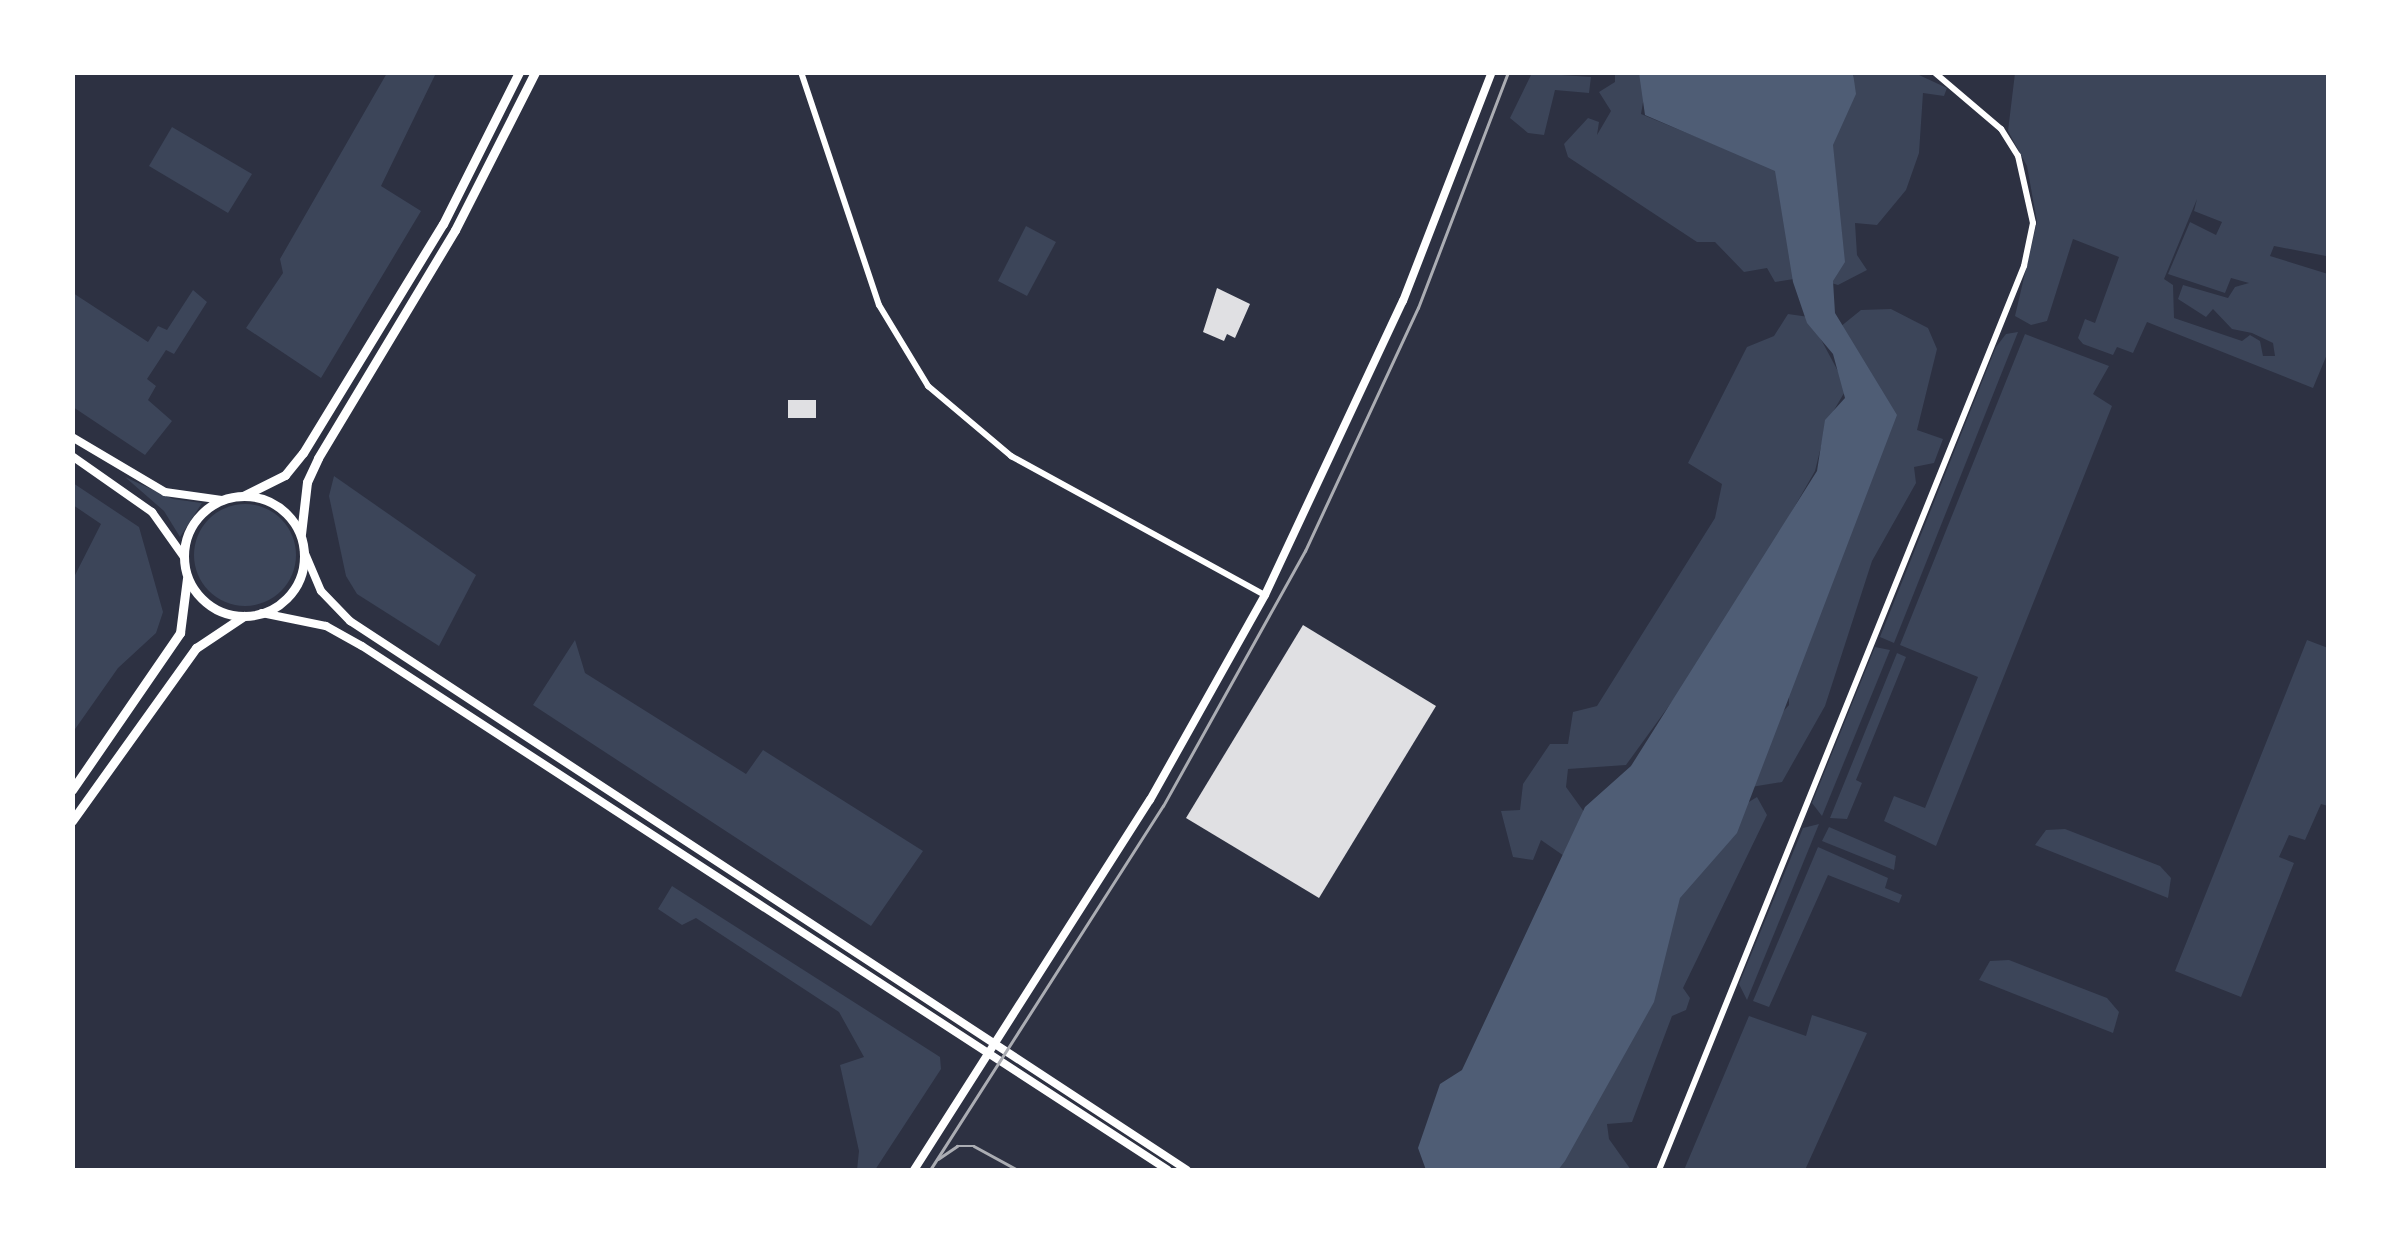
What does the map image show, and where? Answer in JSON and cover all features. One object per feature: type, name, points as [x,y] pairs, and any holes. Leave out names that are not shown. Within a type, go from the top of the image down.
[{"type":"main road","points":[[72,790],[180,633],[187,576],[184,557],[195,522],[224,500],[243,496],[285,475],[303,453],[443,224],[519,72]]},
{"type":"main road","points":[[72,822],[196,648],[244,616],[262,613],[292,593],[304,551],[301,534],[306,482],[455,230],[535,72]]},
{"type":"main road","points":[[243,496],[281,508],[301,534]]},
{"type":"main road","points":[[187,576],[209,605],[244,616]]},
{"type":"street","points":[[801,72],[879,306],[928,386],[1011,456],[1265,594]]},
{"type":"street","points":[[914,1170],[1150,800],[1265,594],[1396,318],[1492,72]]},
{"type":"street","points":[[1659,1170],[2024,266],[2033,224],[2018,156],[2000,130],[1934,72]]},
{"type":"street","points":[[72,437],[165,492],[224,500]]},
{"type":"street","points":[[72,456],[152,512],[184,557]]},
{"type":"street","points":[[304,551],[321,591],[350,621],[1187,1170]]},
{"type":"street","points":[[262,613],[326,626],[362,646],[987,1056],[1168,1170]]},
{"type":"shaded area","points":[[387,73],[436,73],[381,186],[421,211],[321,378],[246,328],[283,273],[280,259]]},
{"type":"shaded area","points":[[1532,73],[1591,77],[1589,93],[1555,90],[1544,135],[1528,133],[1510,118]]},
{"type":"shaded area","points":[[1615,73],[1638,73],[1646,85],[1641,114],[1777,170],[1794,279],[1775,282],[1767,268],[1744,272],[1715,242],[1697,242],[1568,157],[1564,144],[1588,118],[1599,122],[1597,135],[1611,111],[1599,92],[1615,82]]},
{"type":"shaded area","points":[[1639,73],[1853,73],[1856,94],[1833,145],[1845,262],[1833,281],[1835,313],[1897,415],[1737,833],[1680,898],[1654,1002],[1565,1161],[1558,1170],[1426,1170],[1418,1148],[1440,1084],[1462,1070],[1585,807],[1631,766],[1817,471],[1825,420],[1845,398],[1833,354],[1807,323],[1793,282],[1775,171],[1645,115]]},
{"type":"shaded area","points":[[1854,73],[1919,75],[1947,88],[1944,96],[1923,93],[1919,153],[1906,190],[1877,225],[1855,223],[1857,255],[1867,270],[1838,285],[1828,282],[1827,117],[1852,86]]},
{"type":"shaded area","points":[[2015,73],[2328,73],[2326,256],[2274,246],[2270,256],[2328,274],[2328,352],[2313,388],[2147,322],[2133,353],[2117,347],[2113,355],[2083,344],[2078,338],[2085,319],[2095,323],[2119,257],[2073,239],[2047,321],[2031,325],[2015,316],[2037,222],[2027,166],[2008,131]],"holes":[[[2197,199],[2194,211],[2222,222],[2216,235],[2190,222],[2168,274],[2225,293],[2231,278],[2249,283],[2235,287],[2228,298],[2183,285],[2178,299],[2206,317],[2213,309],[2232,329],[2252,333],[2273,343],[2275,356],[2263,356],[2260,341],[2250,335],[2242,341],[2174,318],[2173,285],[2164,279]]]},
{"type":"shaded area","points":[[172,127],[252,174],[228,213],[149,166]]},
{"type":"shaded area","points":[[1026,226],[1056,242],[1027,296],[998,281]]},
{"type":"shaded area","points":[[193,290],[207,302],[174,354],[166,350],[147,379],[156,386],[148,400],[172,421],[145,455],[73,407],[73,293],[148,342],[158,326],[167,330]]},
{"type":"shaded area","points":[[1891,309],[1928,328],[1937,349],[1917,430],[1943,439],[1934,463],[1914,467],[1916,483],[1872,561],[1825,706],[1782,782],[1751,787],[1747,752],[1789,705],[1788,661],[1860,479],[1840,327],[1861,310]]},
{"type":"shaded area","points":[[1788,314],[1809,317],[1847,388],[1827,422],[1815,471],[1724,630],[1626,765],[1568,769],[1566,787],[1587,816],[1567,858],[1541,840],[1533,860],[1513,857],[1501,811],[1520,810],[1523,784],[1550,744],[1568,744],[1573,712],[1597,706],[1715,518],[1722,484],[1688,463],[1747,347],[1774,336]]},
{"type":"shaded area","points":[[2018,332],[1894,643],[1880,637],[1996,347],[2006,334]]},
{"type":"shaded area","points":[[2025,334],[2109,366],[2093,394],[2112,406],[1936,846],[1884,821],[1894,796],[1925,808],[1978,677],[1900,645]]},
{"type":"shaded area","points":[[334,476],[476,575],[439,646],[357,594],[346,576],[329,496]]},
{"type":"shaded area","points":[[125,477],[173,499],[202,503],[180,537],[164,511]]},
{"type":"shaded area","points":[[73,483],[139,527],[163,612],[156,633],[118,668],[73,732],[73,579],[101,524],[73,505]]},
{"type":"shaded area","points":[[245,504],[274,512],[288,526],[296,555],[288,584],[274,598],[245,606],[216,598],[202,584],[194,555],[202,526],[216,512]]},
{"type":"shaded area","points":[[575,640],[585,673],[746,774],[763,750],[923,851],[871,926],[533,705]]},
{"type":"shaded area","points":[[2307,640],[2328,648],[2328,806],[2321,804],[2305,840],[2289,835],[2279,857],[2294,863],[2241,997],[2175,971]]},
{"type":"shaded area","points":[[1875,647],[1890,650],[1822,816],[1812,803]]},
{"type":"shaded area","points":[[1897,653],[1906,657],[1856,780],[1862,783],[1847,819],[1830,818]]},
{"type":"shaded area","points":[[1757,797],[1767,815],[1683,988],[1690,998],[1686,1010],[1672,1016],[1632,1122],[1607,1124],[1609,1139],[1631,1170],[1559,1170],[1557,1162],[1678,881],[1729,814]]},
{"type":"shaded area","points":[[1819,824],[1747,1000],[1739,984],[1803,828]]},
{"type":"shaded area","points":[[1829,827],[1896,856],[1894,870],[1822,841]]},
{"type":"shaded area","points":[[2065,829],[2160,866],[2171,878],[2168,898],[2035,845],[2046,830]]},
{"type":"shaded area","points":[[1818,847],[1888,878],[1885,888],[1902,895],[1899,903],[1828,875],[1769,1007],[1753,1001]]},
{"type":"shaded area","points":[[672,886],[940,1057],[941,1069],[875,1170],[857,1170],[859,1151],[840,1065],[864,1057],[839,1012],[696,918],[682,925],[658,909]]},
{"type":"shaded area","points":[[2009,960],[2107,998],[2119,1012],[2113,1033],[1979,980],[1990,961]]},
{"type":"shaded area","points":[[1812,1015],[1867,1033],[1805,1170],[1684,1170],[1749,1016],[1806,1036]]},
{"type":"building","points":[[1217,288],[1250,304],[1235,338],[1227,334],[1224,341],[1203,332]]},
{"type":"building","points":[[788,400],[816,400],[816,418],[788,418]]},
{"type":"building","points":[[1303,625],[1436,706],[1319,898],[1186,818]]},
{"type":"tram line","points":[[930,1170],[1163,806],[1305,551],[1418,308],[1508,72]]},
{"type":"tram line","points":[[938,1159],[957,1146],[974,1146],[1018,1170]]}]
